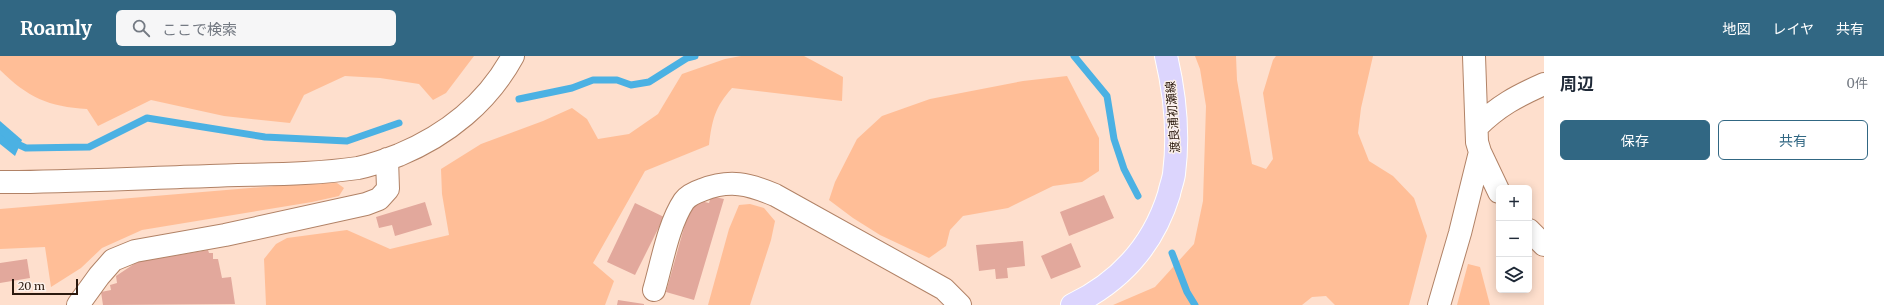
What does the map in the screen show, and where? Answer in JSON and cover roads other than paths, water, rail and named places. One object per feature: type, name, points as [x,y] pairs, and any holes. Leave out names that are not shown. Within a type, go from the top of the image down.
[{"type":"main road","name":"渡良浦初瀬線","points":[[1072,305],[1083,300],[1116,276],[1136,259],[1150,238],[1164,210],[1174,175],[1176,143],[1174,107],[1166,56]]},
{"type":"street","points":[[0,182],[85,181],[332,170],[360,167],[387,159],[419,146],[454,124],[470,111],[497,83],[513,56]]},
{"type":"street","points":[[1474,56],[1477,127],[1480,152],[1496,186]]},
{"type":"street","points":[[1477,127],[1492,112],[1522,94],[1544,84]]},
{"type":"street","points":[[1439,305],[1460,233],[1480,152]]},
{"type":"street","points":[[78,305],[99,276],[113,260],[135,251],[301,219],[379,199],[388,189],[387,159]]},
{"type":"street","points":[[654,290],[674,221],[685,200],[696,192],[711,186],[731,183],[752,186],[775,195],[944,289],[960,305]]},
{"type":"street","points":[[1532,233],[1544,245]]},
{"type":"water","points":[[0,121],[22,140],[15,156],[0,144]]},
{"type":"waterway","points":[[519,99],[572,88],[593,80],[617,80],[631,85],[649,82],[687,58],[695,56]]},
{"type":"waterway","points":[[1074,56],[1107,96],[1114,139],[1124,169],[1138,196]]},
{"type":"waterway","points":[[0,128],[13,142],[26,148],[89,147],[147,118],[265,137],[347,141],[399,123]]},
{"type":"waterway","points":[[1172,253],[1187,292],[1195,305]]}]
